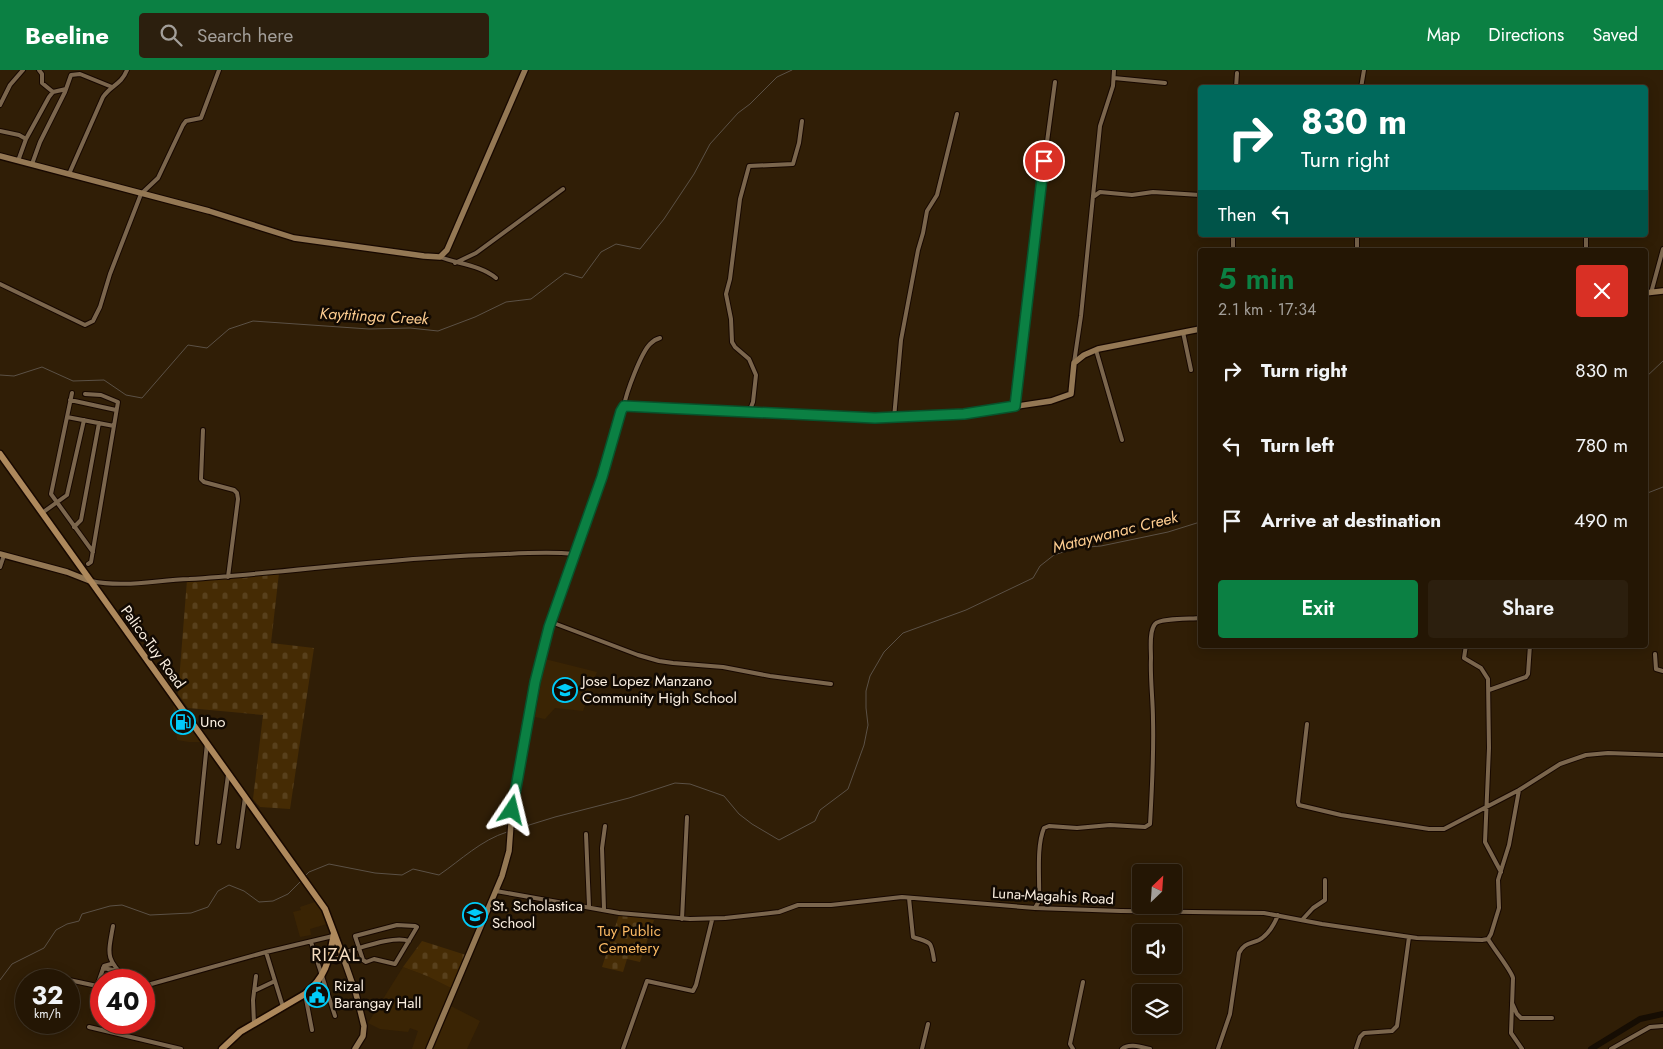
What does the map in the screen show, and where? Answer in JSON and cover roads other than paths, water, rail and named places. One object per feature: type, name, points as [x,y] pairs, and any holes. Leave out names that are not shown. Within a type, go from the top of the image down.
[{"type":"main road","name":"Palico-Tuy Road","points":[[0,454],[326,908],[337,956]]},
{"type":"main road","name":"Palico-Tuy Road","points":[[333,934],[337,956]]},
{"type":"main road","points":[[222,1049],[240,1032],[305,994],[337,956]]},
{"type":"street","points":[[0,105],[10,85],[23,70]]},
{"type":"street","points":[[39,70],[42,74],[42,83],[53,92]]},
{"type":"street","points":[[69,174],[103,97],[112,87],[121,82],[127,70]]},
{"type":"street","points":[[0,284],[85,325],[93,321],[100,307],[116,258],[141,194],[158,178],[186,121],[201,118],[219,70]]},
{"type":"street","points":[[440,256],[447,250],[525,70]]},
{"type":"street","points":[[624,406],[894,418],[964,414],[1051,401],[1071,394],[1081,316],[1100,126],[1114,78],[1114,70]]},
{"type":"street","points":[[1362,85],[1364,70]]},
{"type":"street","points":[[32,164],[69,79],[74,73],[94,78],[112,87]]},
{"type":"street","points":[[1236,85],[1237,73]]},
{"type":"street","points":[[1114,78],[1165,83]]},
{"type":"street","points":[[1015,406],[1055,82]]},
{"type":"street","points":[[18,161],[26,139],[53,92],[66,89]]},
{"type":"street","points":[[894,418],[901,340],[918,250],[927,211],[937,196],[957,114]]},
{"type":"street","points":[[749,412],[753,402],[756,375],[749,359],[732,342],[731,320],[726,294],[730,279],[740,199],[749,166],[793,164],[799,143],[802,121]]},
{"type":"street","points":[[0,132],[26,139]]},
{"type":"street","points":[[0,156],[209,211],[294,238],[424,256],[440,256],[455,263],[482,270],[496,278]]},
{"type":"street","points":[[455,263],[476,253],[563,189]]},
{"type":"street","points":[[1093,197],[1100,192],[1132,196],[1153,192],[1198,195]]},
{"type":"street","points":[[1663,249],[1648,293],[1663,291]]},
{"type":"street","points":[[1074,363],[1084,355],[1096,350],[1198,329]]},
{"type":"street","points":[[1183,332],[1190,370]]},
{"type":"street","points":[[429,1049],[507,861],[511,820],[535,682],[551,622],[602,477],[626,397],[646,349],[652,342],[660,338]]},
{"type":"street","points":[[1096,350],[1122,440]]},
{"type":"street","points":[[72,393],[51,491],[57,503],[93,552]]},
{"type":"street","points":[[85,394],[101,396],[118,402],[93,552],[91,562],[88,564]]},
{"type":"street","points":[[70,400],[116,410]]},
{"type":"street","points":[[67,417],[114,426]]},
{"type":"street","points":[[42,514],[68,493],[84,420]]},
{"type":"street","points":[[74,527],[81,520],[99,423]]},
{"type":"street","points":[[203,430],[200,479],[204,482],[234,490],[237,493],[238,499],[228,577]]},
{"type":"street","points":[[0,567],[2,554],[102,584],[131,584],[228,577],[429,556],[521,553],[574,554]]},
{"type":"street","points":[[1035,908],[1039,901],[1040,850],[1044,828],[1049,826],[1077,828],[1110,825],[1145,827],[1150,824],[1153,773],[1153,721],[1150,671],[1154,625],[1156,622],[1163,620],[1198,618]]},
{"type":"street","points":[[551,622],[659,661],[723,667],[770,676],[831,684]]},
{"type":"street","points":[[1466,648],[1464,658],[1481,668],[1488,679],[1485,842],[1501,872]]},
{"type":"street","points":[[1489,690],[1526,677],[1528,674],[1530,648]]},
{"type":"street","points":[[1655,654],[1656,669],[1663,670]]},
{"type":"street","points":[[1307,724],[1299,805],[1341,815],[1429,829],[1444,829],[1519,790],[1560,764],[1586,755],[1608,753],[1663,755]]},
{"type":"street","points":[[197,843],[207,743]]},
{"type":"street","points":[[219,842],[229,773]]},
{"type":"street","points":[[1519,790],[1509,845],[1498,880],[1499,908],[1488,939],[1500,959],[1512,973],[1511,1032],[1522,1049]]},
{"type":"street","points":[[238,847],[245,796]]},
{"type":"street","points":[[682,919],[687,817]]},
{"type":"street","points":[[604,909],[602,848],[605,826]]},
{"type":"street","points":[[586,834],[589,906]]},
{"type":"street","points":[[1302,920],[1312,908],[1325,900],[1325,880]]},
{"type":"street","name":"Luna-Magahis Road","points":[[496,891],[619,912],[682,919],[712,920],[779,912],[798,905],[831,905],[902,897],[1035,908],[1264,913],[1409,937],[1488,939]]},
{"type":"street","points":[[910,898],[913,938],[930,942],[934,960]]},
{"type":"street","points":[[1218,1049],[1230,1014],[1239,952],[1246,944],[1260,940],[1274,926],[1278,915]]},
{"type":"street","points":[[623,1049],[647,981],[693,991],[712,920]]},
{"type":"street","points":[[397,925],[415,926],[417,928],[409,941],[395,964],[374,959],[366,962],[363,960],[355,936],[397,925]]},
{"type":"street","points":[[113,926],[109,953],[111,964],[116,969]]},
{"type":"street","points":[[155,983],[266,952],[311,942],[333,934]]},
{"type":"street","points":[[1356,1049],[1360,1037],[1364,1033],[1392,1031],[1397,1026],[1409,937]]},
{"type":"street","points":[[355,1049],[364,1036],[362,1015],[344,967],[337,956],[389,941],[403,939],[409,941]]},
{"type":"street","points":[[311,942],[323,974],[335,1016]]},
{"type":"street","points":[[266,952],[283,1007]]},
{"type":"street","points":[[103,968],[111,964]]},
{"type":"street","points":[[103,968],[108,969]]},
{"type":"street","points":[[254,1024],[256,976]]},
{"type":"street","points":[[254,991],[275,981]]},
{"type":"street","points":[[1073,1049],[1070,1044],[1083,982]]},
{"type":"street","points":[[305,994],[312,1030]]},
{"type":"street","points":[[1512,1001],[1517,1014],[1521,1018],[1552,1018]]},
{"type":"street","points":[[922,1049],[928,1024]]},
{"type":"street","points":[[1611,1049],[1650,1027],[1663,1026]]},
{"type":"street","points":[[89,1027],[181,1049]]},
{"type":"street","points":[[1122,1049],[1125,1046],[1130,1046],[1150,1049]]},
{"type":"waterway","name":"Kaytitinga Creek","points":[[0,375],[14,376],[42,367],[73,381],[104,380],[126,395],[142,398],[188,345],[207,348],[229,329],[253,321],[369,329],[410,328],[438,331],[475,317],[506,302],[531,299],[565,273],[582,278],[601,252],[616,244],[640,249],[664,219],[694,174],[710,144],[738,113],[750,104],[777,77],[792,70]]},
{"type":"waterway","points":[[1648,375],[1663,361]]},
{"type":"waterway","name":"Mataywanac Creek","points":[[1648,493],[1663,487]]},
{"type":"waterway","name":"Mataywanac Creek","points":[[513,830],[629,798],[675,783],[690,784],[724,796],[739,814],[779,840],[815,821],[820,810],[848,789],[864,745],[868,725],[866,691],[870,676],[884,652],[903,633],[966,610],[1033,578],[1040,566],[1054,555],[1075,548],[1101,546],[1168,532],[1198,523]]},
{"type":"waterway","name":"Mataywanac Creek","points":[[305,876],[309,872],[329,864],[375,873],[402,875],[413,869],[439,875],[480,845],[507,832]]},
{"type":"waterway","name":"Mataywanac Creek","points":[[0,980],[12,964],[44,948],[56,930],[67,924],[79,921],[82,914],[110,906],[122,905],[150,915],[191,913],[208,907],[218,891],[229,885],[244,891],[259,902],[273,901],[288,894],[301,881]]},
{"type":"waterway","points":[[1591,1049],[1640,1019],[1663,1014]]},
{"type":"place","name":"Jose Lopez Manzano Community High School","points":[[565,690]]},
{"type":"place","name":"Uno","points":[[183,722]]},
{"type":"place","name":"St. Scholastica School","points":[[475,915]]},
{"type":"place","name":"Rizal Barangay Hall","points":[[317,995]]},
{"type":"district","name":"RIZAL","points":[[336,955]]},
{"type":"park label","name":"Tuy Public Cemetery","points":[[629,940]]}]
